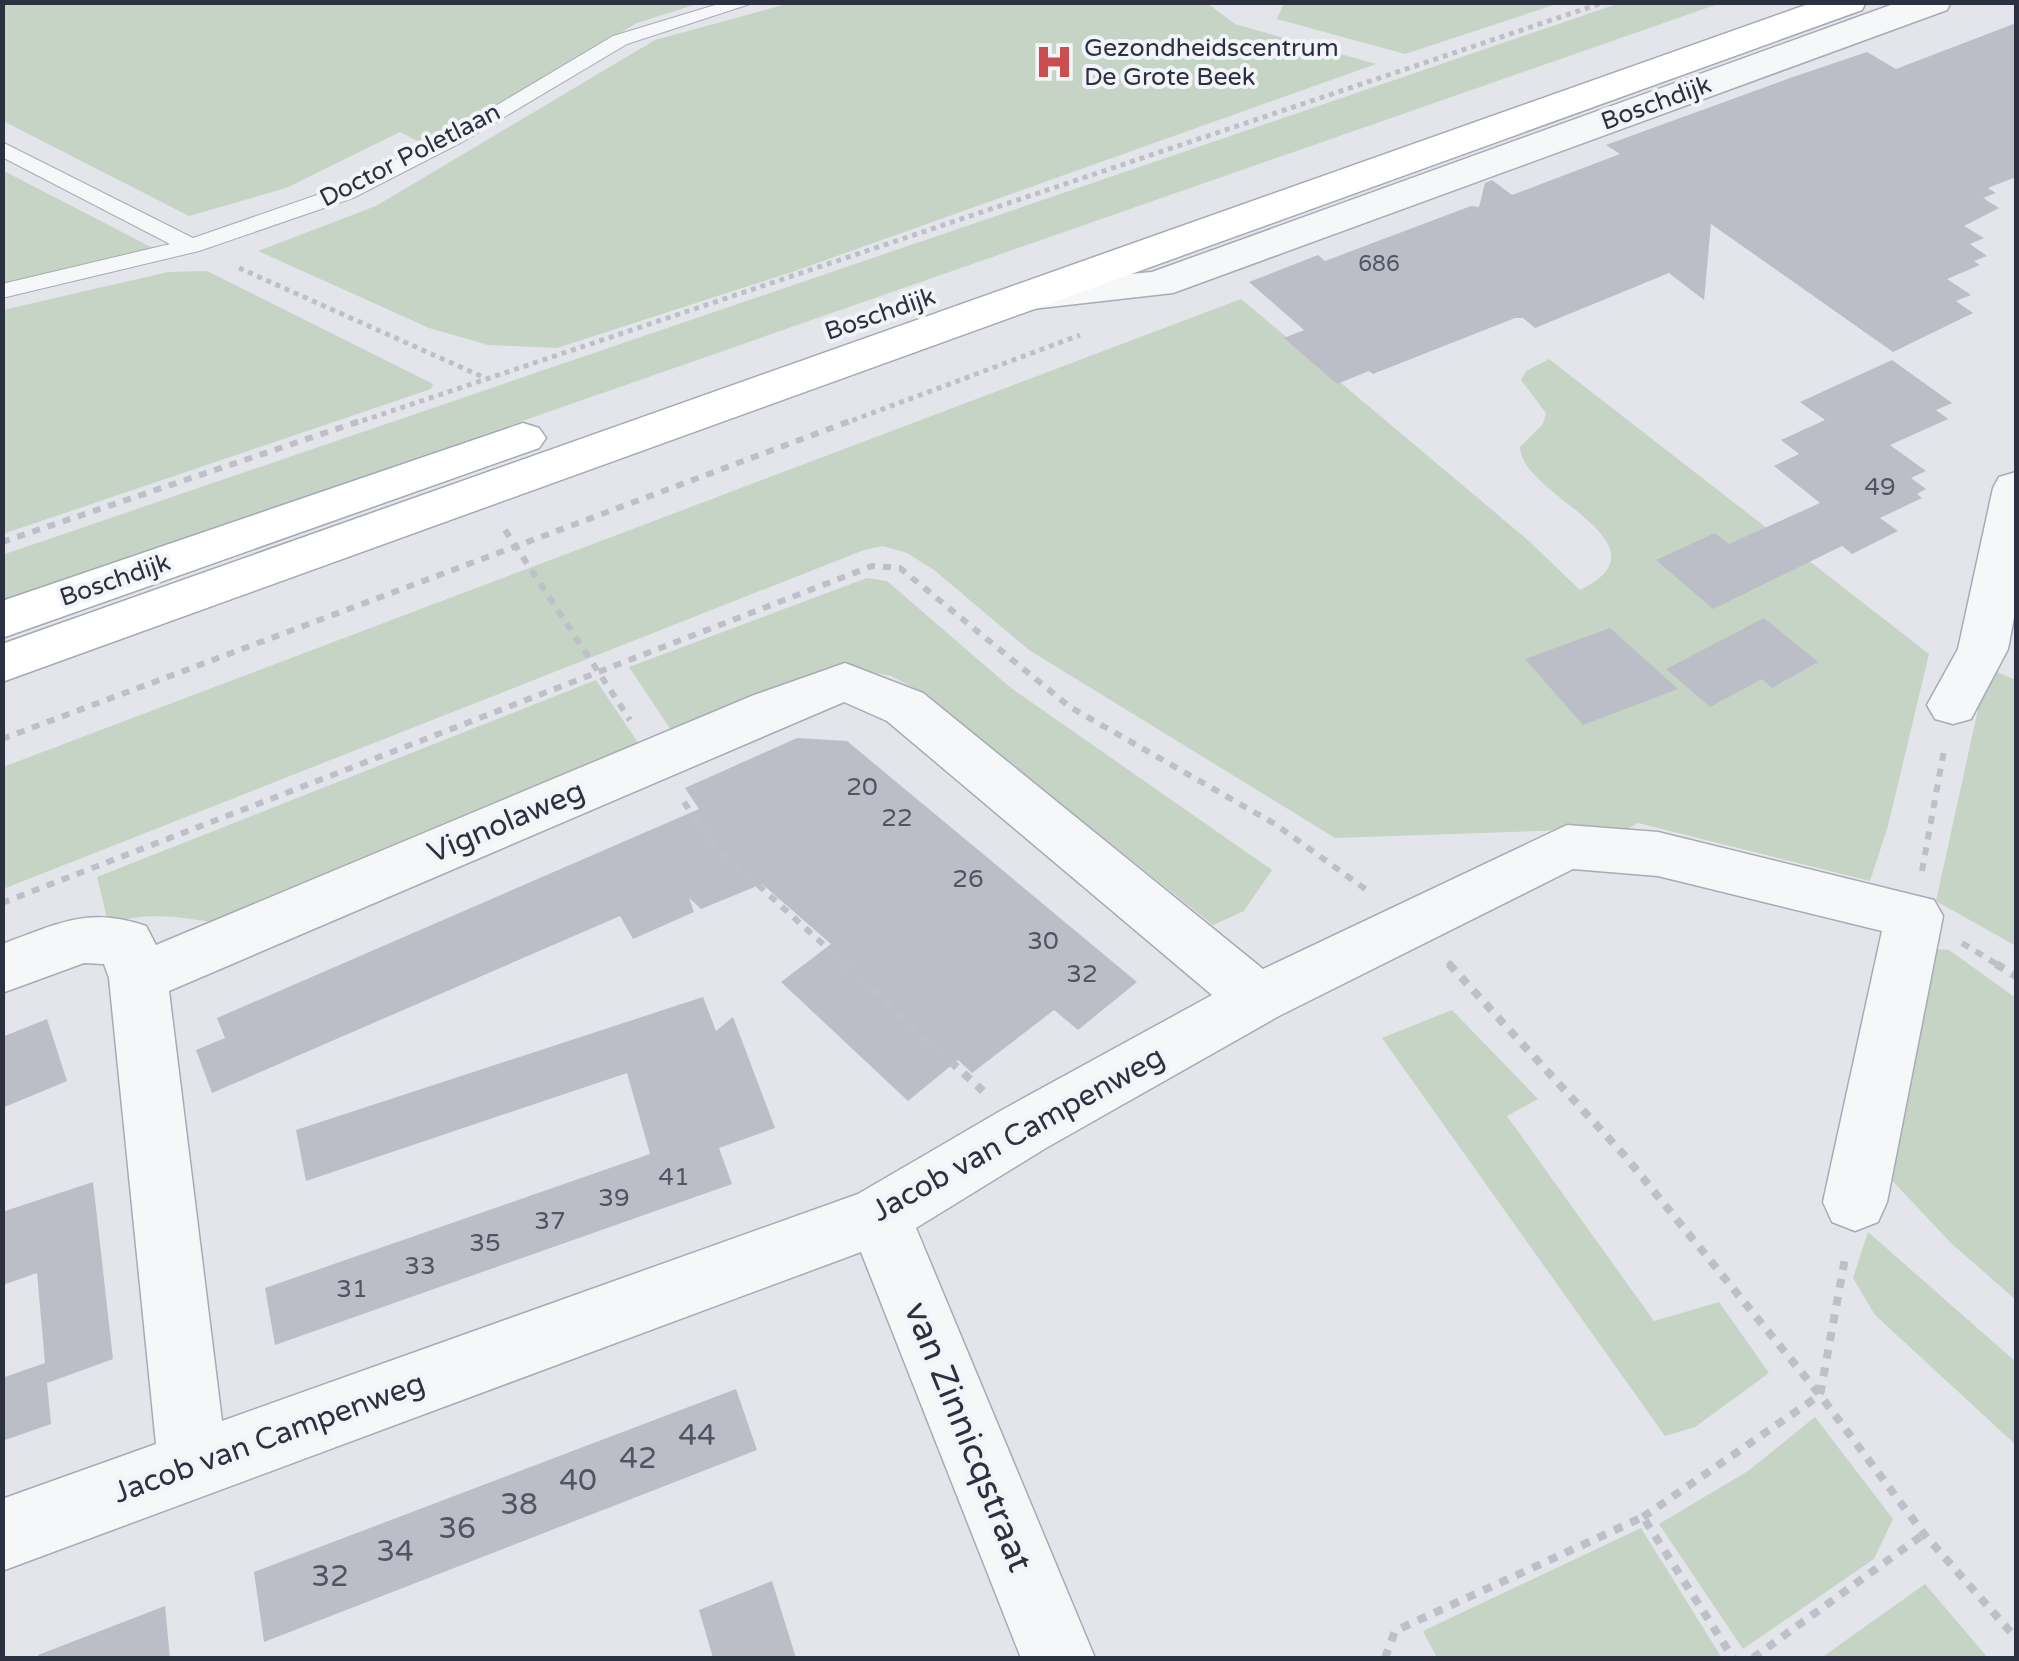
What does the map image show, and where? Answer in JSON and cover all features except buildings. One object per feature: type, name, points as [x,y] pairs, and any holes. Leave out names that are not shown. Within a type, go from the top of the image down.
[{"type":"main road","name":"Boschdijk","points":[[2,620],[975,281],[1756,2]]},
{"type":"main road","name":"Boschdijk","points":[[2,664],[1849,2]]},
{"type":"street","name":"Boschdijk","points":[[1032,296],[1158,284],[1934,2]]},
{"type":"street","points":[[1953,705],[2000,656],[2016,488]]},
{"type":"street","name":"Vignolaweg","points":[[138,978],[845,682],[905,707],[1258,999]]},
{"type":"street","name":"Jacob van Campenweg","points":[[2,1535],[879,1216],[1024,1129],[1258,999],[1567,847],[1658,854],[1914,916]]},
{"type":"street","points":[[1854,1202],[1914,916]]},
{"type":"street","points":[[2,969],[82,938],[126,943],[138,978],[194,1466]]},
{"type":"street","name":"van Zinnicqstraat","points":[[879,1216],[1058,1658]]},
{"type":"lane","name":"Doctor Poletlaan","points":[[2,292],[191,246],[345,193],[457,137],[620,40],[747,2]]},
{"type":"lane","points":[[2,148],[191,246]]},
{"type":"path","points":[[2,542],[1605,2]]},
{"type":"path","points":[[191,246],[484,378]]},
{"type":"path","points":[[2,738],[1091,331]]},
{"type":"path","points":[[503,526],[597,670]]},
{"type":"path","points":[[2,903],[872,566],[900,568],[1070,707],[1275,824],[1414,924],[1625,1156],[1820,1395],[1924,1534],[2016,1638]]},
{"type":"path","points":[[1914,916],[1953,705]]},
{"type":"path","points":[[656,759],[711,842],[1024,1129]]},
{"type":"path","points":[[1385,1658],[1395,1631],[1643,1517],[1820,1395],[1854,1202]]},
{"type":"path","points":[[1643,1517],[1732,1658]]},
{"type":"path","points":[[1753,1658],[1924,1534]]},
{"type":"green space","points":[[1284,2],[1560,3],[1405,54],[1277,19]]},
{"type":"green space","points":[[2,3],[700,3],[637,23],[427,146],[400,132],[286,188],[189,216],[3,121]]},
{"type":"green space","points":[[790,3],[1207,3],[1235,24],[1376,64],[795,271],[557,348],[488,345],[429,328],[258,251],[376,206],[655,40]]},
{"type":"green space","points":[[1620,3],[1721,3],[3,602],[2,555]]},
{"type":"green space","points":[[2,170],[155,249],[3,284]]},
{"type":"green space","points":[[207,271],[433,384],[431,389],[3,534],[3,310],[168,272]]},
{"type":"green space","points":[[1241,299],[1529,541],[1580,590],[1605,572],[1611,555],[1603,537],[1527,465],[1520,447],[1543,424],[1546,413],[1521,380],[1526,371],[1549,359],[1929,654],[1888,826],[1870,881],[1638,823],[1629,828],[1335,838],[1029,650],[934,570],[907,553],[883,546],[864,550],[3,889],[3,767]]},
{"type":"green space","points":[[867,578],[887,581],[1011,688],[1272,870],[1244,911],[1213,925],[920,691],[891,676],[856,669],[675,736],[629,667]]},
{"type":"green space","points":[[1987,668],[2016,680],[2016,946],[1936,901]]},
{"type":"green space","points":[[596,680],[643,750],[228,924],[152,916],[109,926],[97,877]]},
{"type":"green space","points":[[1920,948],[1949,950],[2016,998],[2016,1300],[1951,1243],[1868,1155]]},
{"type":"green space","points":[[1452,1010],[1538,1099],[1507,1116],[1654,1321],[1719,1302],[1769,1373],[1695,1427],[1665,1436],[1382,1038]]},
{"type":"green space","points":[[1868,1232],[2016,1362],[2016,1445],[1875,1315],[1853,1278]]},
{"type":"green space","points":[[1815,1417],[1893,1519],[1874,1559],[1743,1649],[1659,1524],[1748,1471]]},
{"type":"green space","points":[[1641,1528],[1722,1658],[1437,1658],[1423,1631]]},
{"type":"green space","points":[[1925,1584],[1988,1658],[1821,1658]]},
{"type":"place","name":"Gezondheidscentrum De Grote Beek","points":[[1054,62]]}]
